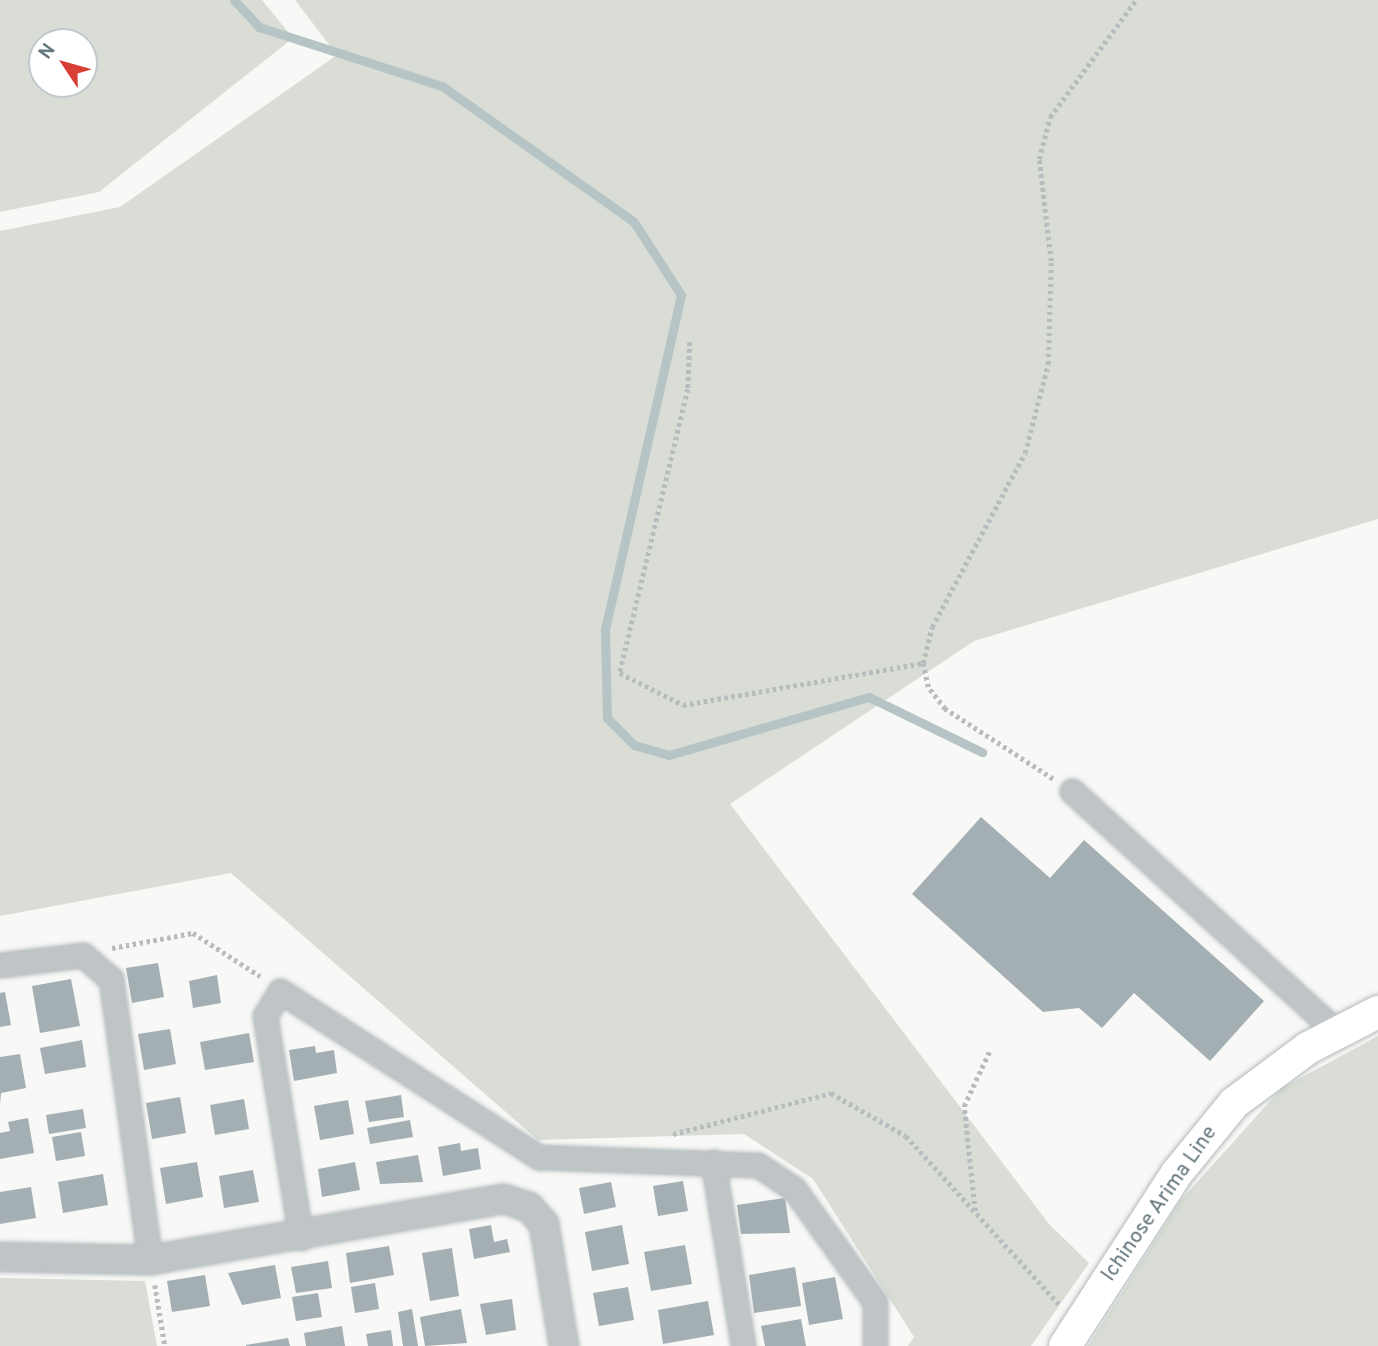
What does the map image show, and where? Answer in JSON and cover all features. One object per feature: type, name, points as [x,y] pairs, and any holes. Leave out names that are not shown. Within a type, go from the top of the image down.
[{"type":"main road","name":"Ichinose Arima Line","points":[[1073,1333],[1204,1136],[1281,1066],[1335,1031],[1378,1012]]},
{"type":"street","points":[[1072,791],[1335,1031]]},
{"type":"street","points":[[0,965],[83,955],[111,979],[150,1260]]},
{"type":"street","points":[[301,1238],[265,1016],[280,991],[539,1157],[758,1164],[794,1189],[875,1303],[875,1346]]},
{"type":"street","points":[[713,1163],[743,1346]]},
{"type":"street","points":[[0,1257],[150,1260],[301,1238],[516,1201],[544,1224],[564,1346]]},
{"type":"path","points":[[1072,791],[945,709],[928,687],[923,663],[932,628],[1026,453],[1048,364],[1051,261],[1039,159],[1050,117],[1136,0]]},
{"type":"path","points":[[690,342],[688,389],[620,673],[683,705],[923,663]]},
{"type":"path","points":[[93,964],[106,949],[194,933],[280,991]]},
{"type":"path","points":[[975,1212],[964,1106],[990,1049]]},
{"type":"path","points":[[632,1160],[639,1143],[831,1093],[906,1136],[1056,1302],[1073,1333]]},
{"type":"path","points":[[150,1260],[165,1346]]},
{"type":"shaded area","points":[[0,0],[262,0],[293,38],[99,192],[0,212]]},
{"type":"shaded area","points":[[295,0],[1378,0],[1378,519],[974,641],[730,804],[1049,1224],[1089,1263],[1031,1346],[908,1346],[914,1337],[813,1179],[744,1134],[538,1140],[231,873],[0,916],[0,231],[120,207],[337,55]]},
{"type":"shaded area","points":[[1378,1036],[1378,1346],[1088,1346],[1181,1200],[1282,1088]]},
{"type":"shaded area","points":[[0,1278],[145,1281],[157,1346],[0,1346]]},
{"type":"building","points":[[981,817],[1050,878],[1084,840],[1264,1001],[1210,1061],[1134,993],[1102,1028],[1079,1008],[1043,1012],[912,894]]},
{"type":"building","points":[[158,963],[164,997],[132,1003],[126,968]]},
{"type":"building","points":[[217,975],[221,1003],[193,1008],[189,981]]},
{"type":"building","points":[[71,979],[80,1026],[40,1033],[32,986]]},
{"type":"building","points":[[5,992],[11,1025],[0,1027],[0,993]]},
{"type":"building","points":[[170,1029],[176,1064],[144,1070],[138,1034]]},
{"type":"building","points":[[249,1033],[254,1062],[205,1070],[200,1042]]},
{"type":"building","points":[[82,1040],[86,1067],[45,1074],[40,1048]]},
{"type":"building","points":[[315,1046],[316,1053],[334,1050],[337,1073],[294,1081],[289,1050]]},
{"type":"building","points":[[20,1054],[26,1088],[1,1093],[0,1105],[0,1057]]},
{"type":"building","points":[[401,1095],[404,1117],[369,1122],[365,1101]]},
{"type":"building","points":[[180,1097],[186,1133],[152,1139],[146,1103]]},
{"type":"building","points":[[244,1099],[249,1129],[215,1135],[210,1105]]},
{"type":"building","points":[[348,1100],[354,1134],[320,1140],[314,1106]]},
{"type":"building","points":[[83,1109],[86,1128],[49,1134],[46,1115]]},
{"type":"building","points":[[28,1118],[34,1153],[0,1159],[0,1133],[10,1131],[8,1122]]},
{"type":"building","points":[[410,1120],[413,1137],[370,1144],[367,1128]]},
{"type":"building","points":[[81,1132],[85,1156],[56,1161],[52,1137]]},
{"type":"building","points":[[460,1143],[461,1151],[478,1148],[481,1169],[443,1176],[438,1147]]},
{"type":"building","points":[[418,1155],[423,1182],[380,1184],[376,1162]]},
{"type":"building","points":[[197,1162],[203,1197],[166,1204],[160,1168]]},
{"type":"building","points":[[355,1162],[360,1190],[322,1197],[318,1169]]},
{"type":"building","points":[[253,1170],[259,1202],[224,1208],[219,1176]]},
{"type":"building","points":[[103,1174],[108,1205],[63,1213],[58,1182]]},
{"type":"building","points":[[683,1181],[688,1211],[658,1216],[653,1186]]},
{"type":"building","points":[[611,1182],[616,1207],[584,1214],[579,1188]]},
{"type":"building","points":[[31,1187],[36,1218],[0,1224],[0,1192]]},
{"type":"building","points":[[785,1198],[790,1233],[741,1234],[737,1205]]},
{"type":"building","points":[[491,1225],[494,1242],[507,1239],[510,1252],[474,1259],[469,1229]]},
{"type":"building","points":[[622,1225],[629,1264],[592,1271],[585,1232]]},
{"type":"building","points":[[685,1245],[692,1284],[651,1291],[644,1252]]},
{"type":"building","points":[[389,1246],[394,1275],[350,1283],[346,1253]]},
{"type":"building","points":[[452,1248],[459,1296],[430,1301],[422,1253]]},
{"type":"building","points":[[328,1261],[332,1288],[296,1293],[291,1267]]},
{"type":"building","points":[[275,1265],[281,1298],[242,1305],[228,1273]]},
{"type":"building","points":[[795,1267],[801,1306],[754,1313],[749,1275]]},
{"type":"building","points":[[205,1275],[210,1306],[172,1312],[167,1281]]},
{"type":"building","points":[[835,1277],[843,1319],[809,1325],[802,1283]]},
{"type":"building","points":[[375,1283],[379,1309],[355,1313],[351,1287]]},
{"type":"building","points":[[628,1287],[634,1320],[599,1326],[593,1293]]},
{"type":"building","points":[[318,1293],[322,1317],[296,1321],[292,1297]]},
{"type":"building","points":[[512,1299],[516,1330],[486,1335],[480,1304]]},
{"type":"building","points":[[708,1301],[714,1335],[663,1344],[658,1310]]},
{"type":"building","points":[[412,1309],[418,1346],[403,1346],[398,1312]]},
{"type":"building","points":[[461,1309],[467,1343],[425,1346],[420,1317]]},
{"type":"building","points":[[801,1319],[806,1346],[765,1346],[761,1326]]},
{"type":"building","points":[[342,1326],[345,1346],[306,1346],[304,1333]]},
{"type":"building","points":[[391,1330],[393,1346],[368,1346],[366,1334]]},
{"type":"building","points":[[288,1338],[290,1346],[246,1346],[246,1345]]},
{"type":"waterway","points":[[234,0],[259,27],[442,86],[634,222],[681,295],[605,630],[607,718],[634,745],[669,755],[869,697],[982,752]]}]
